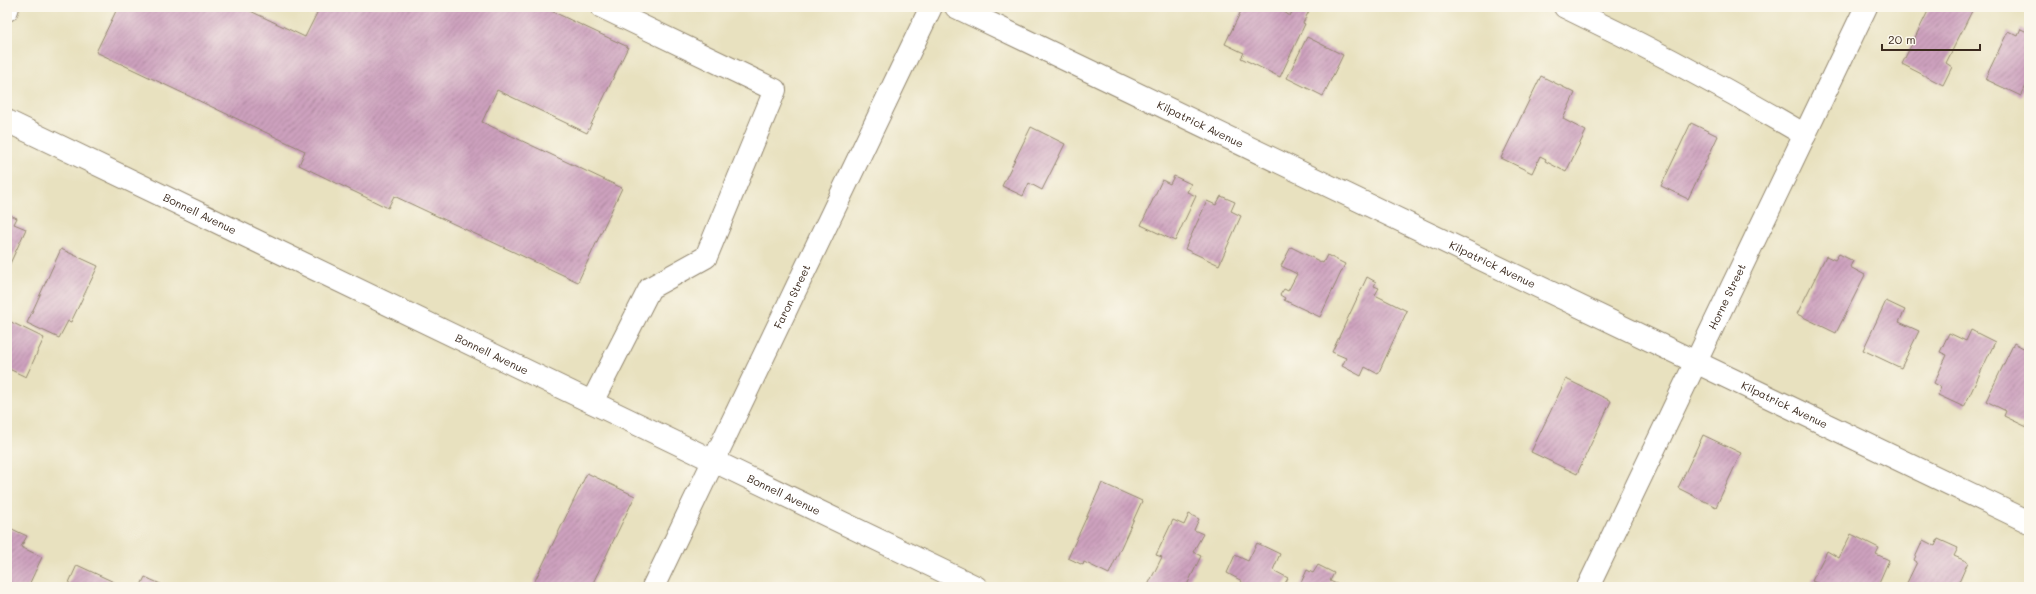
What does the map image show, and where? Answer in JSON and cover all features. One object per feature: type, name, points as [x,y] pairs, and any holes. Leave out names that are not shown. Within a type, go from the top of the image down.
[{"type":"street","points":[[592,402],[650,288],[706,257],[775,90],[602,7]]},
{"type":"street","name":"Faron Street","points":[[652,587],[931,7]]},
{"type":"street","name":"Kilpatrick Avenue","points":[[956,7],[2029,522]]},
{"type":"street","points":[[1566,7],[1629,38],[1735,94],[1805,135]]},
{"type":"street","name":"Horne Street","points":[[1588,587],[1866,7]]},
{"type":"street","name":"Bonnell Avenue","points":[[7,121],[976,587]]},
{"type":"building","points":[[118,7],[242,7],[305,37],[320,7],[543,7],[628,47],[587,133],[497,90],[482,122],[622,188],[578,282],[394,196],[388,208],[299,165],[305,151],[96,52]]},
{"type":"building","points":[[1243,7],[1277,7],[1290,16],[1294,7],[1311,7],[1303,23],[1305,24],[1280,77],[1241,58],[1244,53],[1225,44]]},
{"type":"building","points":[[1930,7],[1974,7],[1946,63],[1952,67],[1943,85],[1902,64]]},
{"type":"building","points":[[2021,29],[2029,33],[2029,80],[2021,96],[1985,79],[2008,31],[2018,36]]},
{"type":"building","points":[[1307,37],[1343,55],[1323,96],[1287,78]]},
{"type":"building","points":[[1541,76],[1575,93],[1563,119],[1586,131],[1566,172],[1545,161],[1546,159],[1540,156],[1532,173],[1501,158]]},
{"type":"building","points":[[1691,123],[1718,136],[1688,199],[1661,186]]},
{"type":"building","points":[[1031,127],[1065,144],[1042,190],[1029,183],[1023,196],[1002,186]]},
{"type":"building","points":[[1174,176],[1191,184],[1187,192],[1196,196],[1175,241],[1141,225],[1162,180],[1170,184]]},
{"type":"building","points":[[1221,196],[1235,202],[1231,211],[1241,216],[1219,265],[1185,249],[1207,201],[1216,205]]},
{"type":"building","points":[[7,214],[17,218],[14,224],[26,229],[7,270]]},
{"type":"building","points":[[1291,247],[1323,263],[1327,255],[1345,264],[1320,317],[1284,300],[1285,298],[1280,295],[1284,289],[1288,291],[1297,274],[1281,266]]},
{"type":"building","points":[[61,249],[98,266],[71,322],[68,321],[59,338],[27,323]]},
{"type":"building","points":[[1839,254],[1853,261],[1850,267],[1865,275],[1836,333],[1797,314],[1826,256],[1835,260]]},
{"type":"building","points":[[1367,277],[1376,282],[1374,286],[1379,288],[1375,295],[1407,311],[1378,374],[1365,367],[1361,376],[1342,366],[1346,358],[1332,352]]},
{"type":"building","points":[[1886,301],[1905,310],[1899,322],[1919,331],[1901,368],[1863,350]]},
{"type":"building","points":[[7,320],[44,338],[26,377],[7,368]]},
{"type":"building","points":[[1971,330],[1995,342],[1964,407],[1938,395],[1941,387],[1934,383],[1947,355],[1940,352],[1949,333],[1966,341]]},
{"type":"building","points":[[2014,343],[2029,351],[2029,428],[2004,416],[2006,411],[1986,401]]},
{"type":"building","points":[[1566,379],[1611,401],[1577,474],[1531,452]]},
{"type":"building","points":[[1703,435],[1741,453],[1716,507],[1678,488]]},
{"type":"building","points":[[587,473],[635,496],[591,587],[532,587]]},
{"type":"building","points":[[1102,483],[1142,501],[1109,574],[1084,562],[1083,565],[1068,558]]},
{"type":"building","points":[[1189,514],[1199,519],[1194,530],[1203,534],[1193,552],[1201,556],[1186,587],[1147,587],[1162,557],[1156,555],[1173,520],[1184,525]]},
{"type":"building","points":[[12,529],[27,536],[21,547],[42,557],[28,587],[7,587],[7,539]]},
{"type":"building","points":[[1851,534],[1879,548],[1876,554],[1889,560],[1877,587],[1825,587],[1812,581],[1827,551],[1839,558]]},
{"type":"building","points":[[1938,539],[1958,548],[1954,556],[1968,562],[1957,587],[1905,587],[1917,562],[1914,560],[1923,540],[1935,546]]},
{"type":"building","points":[[1257,543],[1280,554],[1273,570],[1288,578],[1283,587],[1239,587],[1242,581],[1227,573],[1235,555],[1248,561]]},
{"type":"building","points":[[77,565],[116,583],[114,587],[67,587]]},
{"type":"building","points":[[1318,565],[1334,573],[1330,581],[1343,587],[1299,587],[1307,570],[1313,573]]},
{"type":"building","points":[[145,577],[167,587],[140,587]]}]
